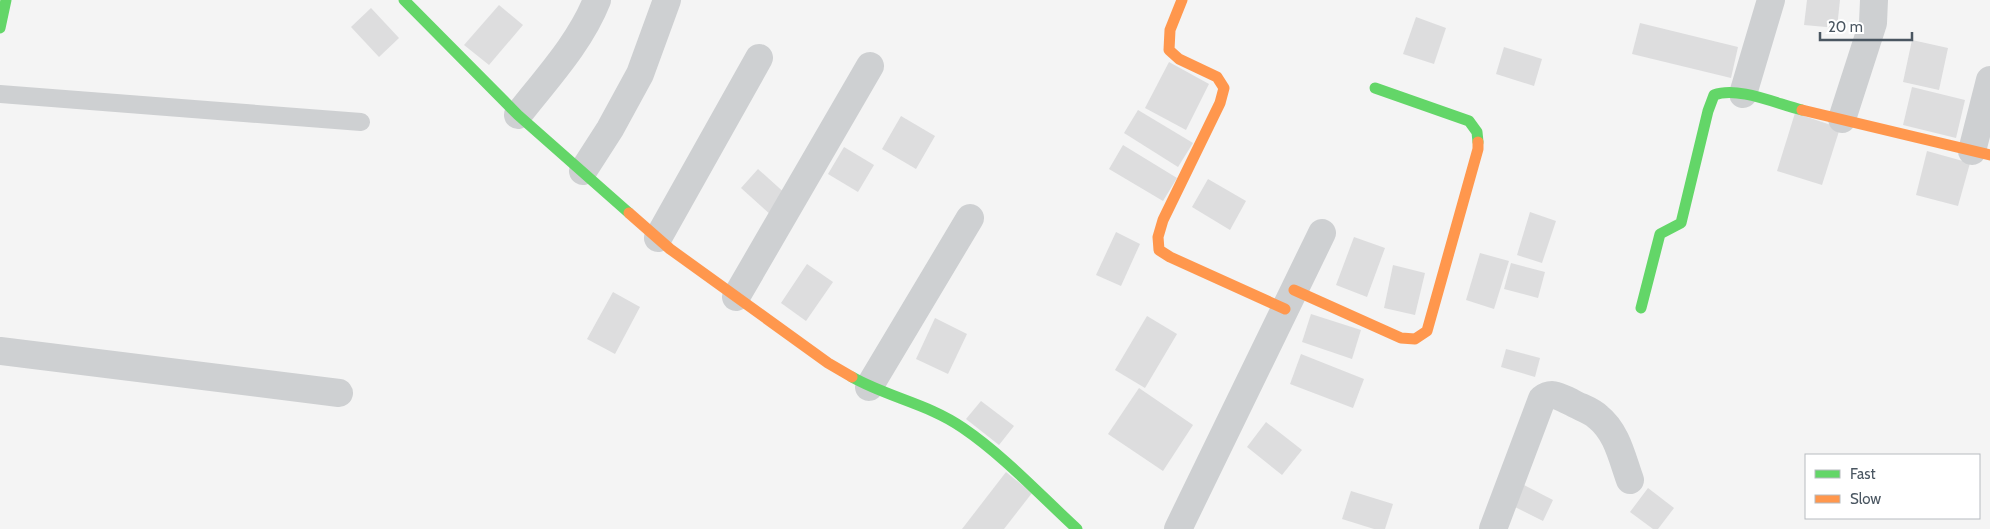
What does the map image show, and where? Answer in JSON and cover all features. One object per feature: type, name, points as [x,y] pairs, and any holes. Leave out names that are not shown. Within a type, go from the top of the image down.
[{"type":"street","points":[[0,28],[6,0]]},
{"type":"street","points":[[404,0],[518,115],[658,238],[828,363],[868,388],[927,409],[962,427],[1007,464],[1076,529]]},
{"type":"street","points":[[518,115],[568,51],[589,18],[597,0]]},
{"type":"street","points":[[583,171],[610,130],[640,74],[667,0]]},
{"type":"street","points":[[1182,0],[1172,22],[1168,38],[1169,50],[1179,59],[1217,77],[1224,88],[1220,103],[1163,220],[1158,237],[1159,250],[1170,257],[1289,300],[1401,338],[1415,339],[1427,331],[1478,149],[1478,132],[1469,122],[1375,88]]},
{"type":"street","points":[[1743,94],[1771,0]]},
{"type":"street","points":[[1842,119],[1873,23],[1874,0]]},
{"type":"street","points":[[658,238],[759,58]]},
{"type":"street","points":[[736,297],[870,66]]},
{"type":"street","points":[[1641,308],[1660,234],[1681,224],[1708,111],[1714,95],[1722,92],[1743,94],[1793,108],[1981,153],[1990,80]]},
{"type":"street","points":[[868,388],[970,218]]},
{"type":"street","points":[[1178,529],[1322,233]]},
{"type":"street","points":[[0,351],[339,393]]},
{"type":"street","points":[[1493,529],[1542,399],[1547,395],[1554,394],[1575,404],[1597,416],[1607,425],[1614,437],[1630,480]]},
{"type":"lane","points":[[0,94],[361,122]]},
{"type":"building","points":[[1807,0],[1840,0],[1837,28],[1804,25]]},
{"type":"building","points":[[499,5],[523,25],[489,65],[464,45]]},
{"type":"building","points":[[371,8],[399,38],[379,57],[351,27]]},
{"type":"building","points":[[1416,17],[1446,28],[1434,64],[1403,54]]},
{"type":"building","points":[[1640,23],[1738,47],[1731,78],[1632,54]]},
{"type":"building","points":[[1912,40],[1948,48],[1939,90],[1903,82]]},
{"type":"building","points":[[1504,47],[1542,59],[1534,86],[1496,74]]},
{"type":"building","points":[[1169,62],[1209,84],[1186,130],[1145,108]]},
{"type":"building","points":[[1912,87],[1965,100],[1956,138],[1903,125]]},
{"type":"building","points":[[1138,110],[1193,143],[1178,167],[1124,133]]},
{"type":"building","points":[[1795,113],[1840,128],[1822,185],[1777,171]]},
{"type":"building","points":[[901,116],[935,136],[916,169],[882,149]]},
{"type":"building","points":[[1123,145],[1177,178],[1163,201],[1109,169]]},
{"type":"building","points":[[844,147],[874,165],[858,192],[828,174]]},
{"type":"building","points":[[1927,151],[1970,163],[1958,206],[1916,195]]},
{"type":"building","points":[[758,169],[788,196],[771,215],[741,188]]},
{"type":"building","points":[[1208,179],[1246,201],[1230,230],[1192,207]]},
{"type":"building","points":[[1530,212],[1556,221],[1542,263],[1517,255]]},
{"type":"building","points":[[1116,232],[1140,244],[1121,286],[1096,275]]},
{"type":"building","points":[[1354,237],[1385,248],[1367,297],[1336,285]]},
{"type":"building","points":[[1480,253],[1509,261],[1494,309],[1466,300]]},
{"type":"building","points":[[1511,263],[1545,272],[1538,298],[1504,289]]},
{"type":"building","points":[[807,264],[833,282],[806,321],[781,303]]},
{"type":"building","points":[[1393,265],[1425,273],[1415,315],[1384,308]]},
{"type":"building","points":[[613,292],[640,307],[615,354],[587,339]]},
{"type":"building","points":[[1311,314],[1361,330],[1352,359],[1302,342]]},
{"type":"building","points":[[1147,316],[1177,334],[1145,388],[1115,370]]},
{"type":"building","points":[[935,318],[967,334],[948,374],[916,359]]},
{"type":"building","points":[[1506,349],[1540,358],[1535,377],[1501,367]]},
{"type":"building","points":[[1301,354],[1364,379],[1353,408],[1290,384]]},
{"type":"building","points":[[1139,388],[1193,425],[1163,471],[1108,434]]},
{"type":"building","points":[[981,401],[1014,426],[999,445],[966,419]]},
{"type":"building","points":[[1266,422],[1302,450],[1282,475],[1247,447]]},
{"type":"building","points":[[1006,472],[1032,493],[1004,529],[962,529]]},
{"type":"building","points":[[1522,484],[1553,500],[1543,521],[1511,505]]},
{"type":"building","points":[[1648,488],[1674,508],[1658,529],[1653,529],[1630,512]]},
{"type":"building","points":[[1351,491],[1393,504],[1385,529],[1374,529],[1342,519]]},
{"type":"traffic: fast","points":[[0,28],[6,0]]},
{"type":"traffic: fast","points":[[404,0],[518,115],[629,213]]},
{"type":"traffic: fast","points":[[1375,88],[1469,121],[1477,132],[1478,142]]},
{"type":"traffic: fast","points":[[1641,308],[1660,234],[1681,223],[1708,111],[1714,95],[1724,93],[1746,94],[1802,110]]},
{"type":"traffic: fast","points":[[852,377],[936,413],[963,428],[1007,463],[1077,529]]},
{"type":"traffic: slow","points":[[1182,0],[1170,30],[1169,50],[1179,59],[1217,77],[1224,88],[1220,103],[1163,220],[1158,237],[1159,250],[1170,257],[1285,309]]},
{"type":"traffic: slow","points":[[1802,110],[1990,155]]},
{"type":"traffic: slow","points":[[1294,290],[1401,338],[1415,339],[1427,331],[1478,149],[1478,142]]},
{"type":"traffic: slow","points":[[629,213],[670,249],[828,363],[852,377]]}]
